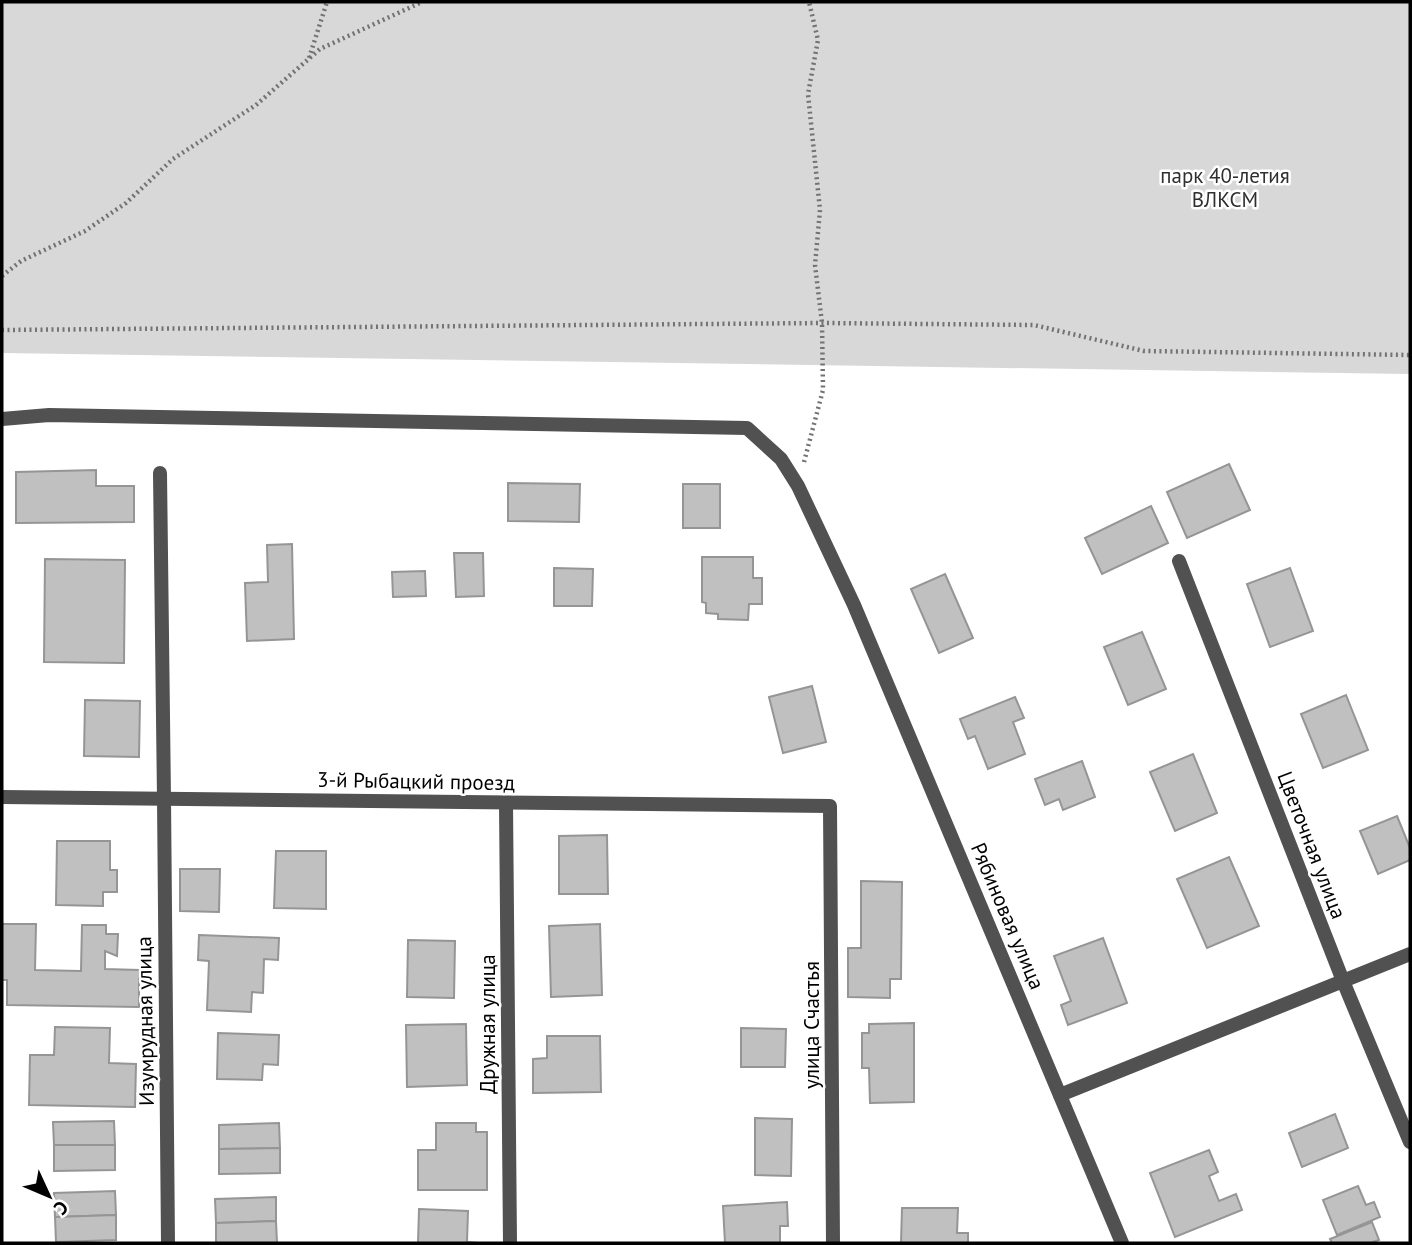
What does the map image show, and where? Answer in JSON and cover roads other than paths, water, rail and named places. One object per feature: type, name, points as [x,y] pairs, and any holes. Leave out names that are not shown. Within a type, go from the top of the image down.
[{"type":"street","name":"Рябиновая улица","points":[[2,419],[76,415],[747,428],[781,460],[798,486],[855,605],[1122,1243]]},
{"type":"street","name":"Изумрудная улица","points":[[160,473],[168,1243]]},
{"type":"street","name":"Цветочная улица","points":[[1179,561],[1343,981],[1410,1142]]},
{"type":"street","name":"3-й Рыбацкий проезд","points":[[2,797],[830,806]]},
{"type":"street","name":"Дружная улица","points":[[506,804],[510,1243]]},
{"type":"street","name":"улица Счастья","points":[[830,806],[833,1243]]},
{"type":"street","points":[[1060,1095],[1410,954]]},
{"type":"park label","name":"парк 40-летия ВЛКСМ","points":[[1225,187]]}]
